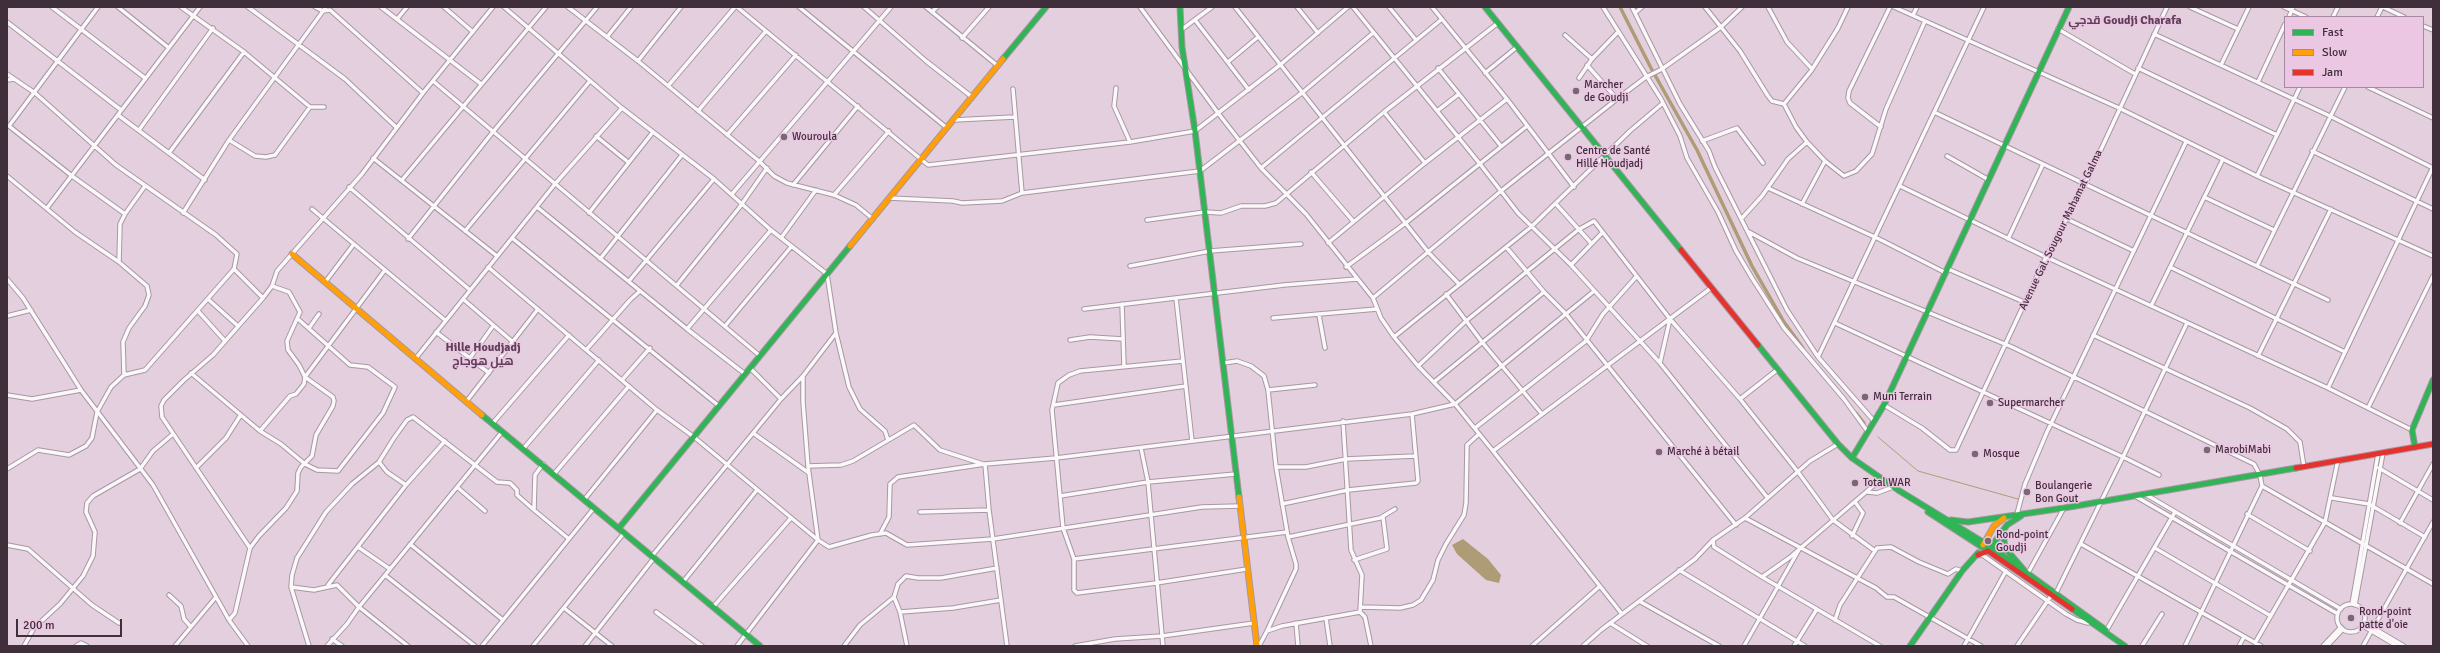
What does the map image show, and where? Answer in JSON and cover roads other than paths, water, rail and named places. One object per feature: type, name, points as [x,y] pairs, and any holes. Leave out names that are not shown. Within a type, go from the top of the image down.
[{"type":"main road","points":[[618,528],[1046,7]]},
{"type":"main road","points":[[1180,7],[1185,68],[1195,131],[1224,363],[1243,537],[1258,646]]},
{"type":"main road","points":[[1485,7],[1838,444],[1852,458],[1948,527],[1990,549],[2056,593],[2106,631],[2116,642]]},
{"type":"main road","points":[[1852,458],[1884,405],[1971,221],[2069,7]]},
{"type":"main road","points":[[292,254],[356,306],[492,424],[543,464],[584,500],[760,646]]},
{"type":"main road","points":[[2415,447],[2412,430],[2433,380]]},
{"type":"main road","points":[[1942,516],[1968,522],[2064,508],[2433,444]]},
{"type":"main road","points":[[1905,495],[1942,516],[1983,545]]},
{"type":"main road","points":[[1910,646],[1962,571],[1979,554],[1990,549],[2003,530],[2014,519],[2028,513]]},
{"type":"main road","points":[[1979,554],[1997,523],[2009,516]]},
{"type":"main road","points":[[2003,530],[2005,548],[2026,572]]},
{"type":"main road","points":[[1990,549],[2049,598],[2116,642],[2125,646]]},
{"type":"street","points":[[52,7],[146,78]]},
{"type":"street","points":[[98,7],[35,93],[8,125],[72,176],[125,214]]},
{"type":"street","points":[[118,7],[169,48]]},
{"type":"street","points":[[182,7],[193,16],[213,28],[244,52],[274,79],[310,107],[324,107]]},
{"type":"street","points":[[47,208],[200,7]]},
{"type":"street","points":[[248,7],[300,44],[345,79],[396,128]]},
{"type":"street","points":[[315,7],[323,11],[330,10],[423,93]]},
{"type":"street","points":[[183,213],[229,140],[326,7]]},
{"type":"street","points":[[381,7],[398,18],[450,61],[481,84]]},
{"type":"street","points":[[398,18],[407,7]]},
{"type":"street","points":[[444,7],[473,32]]},
{"type":"street","points":[[250,548],[162,417],[161,406],[164,400],[191,373],[213,355],[263,298],[272,286],[277,271],[373,158],[423,93],[493,7]]},
{"type":"street","points":[[504,7],[622,108],[714,179],[791,247],[827,274],[836,333],[849,387],[860,409],[885,431],[888,440]]},
{"type":"street","points":[[402,180],[546,7]]},
{"type":"street","points":[[568,7],[698,110],[759,161],[778,179],[793,185],[834,195],[856,205],[873,218]]},
{"type":"street","points":[[408,239],[492,133],[560,54],[597,7]]},
{"type":"street","points":[[607,37],[631,7]]},
{"type":"street","points":[[638,61],[680,7]]},
{"type":"street","points":[[668,86],[736,7],[889,131],[928,165],[1130,142],[1195,131],[1280,65],[1348,7]]},
{"type":"street","points":[[799,7],[947,128]]},
{"type":"street","points":[[864,7],[926,61],[972,97]]},
{"type":"street","points":[[732,194],[891,7]]},
{"type":"street","points":[[926,7],[998,66]]},
{"type":"street","points":[[932,12],[937,7]]},
{"type":"street","points":[[962,38],[989,7]]},
{"type":"street","points":[[1140,7],[1218,113],[1261,168],[1287,193],[1372,298],[1394,337],[1418,366],[1455,404],[1480,434],[1622,614]]},
{"type":"street","points":[[1181,30],[1212,7]]},
{"type":"street","points":[[1235,7],[1343,146],[1407,222],[1429,252],[1459,284]]},
{"type":"street","points":[[1297,7],[1318,33]]},
{"type":"street","points":[[1353,7],[1531,227],[1571,264],[1593,292],[1660,363],[1767,497]]},
{"type":"street","points":[[1389,7],[1416,40]]},
{"type":"street","points":[[1432,7],[1507,99],[1574,187]]},
{"type":"street","points":[[1603,7],[1617,33],[1663,103],[1680,136],[1687,158],[1748,271],[1784,328],[1844,399],[1868,432]]},
{"type":"street","points":[[1632,7],[1661,69],[1709,151],[1715,167],[1749,232],[1780,299],[1818,357],[1874,421]]},
{"type":"street","points":[[1635,13],[1642,7]]},
{"type":"street","points":[[1705,7],[1740,51],[1772,101],[1784,104],[1796,127],[1807,142],[1825,161],[1844,176],[1856,171],[1872,154],[1886,109],[1926,21]]},
{"type":"street","points":[[1372,298],[1429,252],[1501,190],[1646,76],[1661,69],[1721,27],[1742,7]]},
{"type":"street","points":[[1768,7],[1787,42],[1812,69]]},
{"type":"street","points":[[1784,104],[1812,69],[1838,28],[1848,7]]},
{"type":"street","points":[[1881,127],[1850,103],[1848,98],[1849,91],[1890,7]]},
{"type":"street","points":[[1894,7],[2039,74],[2119,108],[2257,176],[2293,191],[2433,256]]},
{"type":"street","points":[[1913,16],[1917,7]]},
{"type":"street","points":[[1818,357],[1855,283],[1984,7]]},
{"type":"street","name":"Avenue Gal. Sougour Mahamat Galma","points":[[1884,405],[1953,451],[1956,450],[2006,345],[2024,302],[2085,184],[2167,7]]},
{"type":"street","points":[[2190,7],[2238,29]]},
{"type":"street","points":[[2221,65],[2248,7]]},
{"type":"street","points":[[2284,7],[2292,9],[2304,16]]},
{"type":"street","points":[[2334,16],[2338,7]]},
{"type":"street","points":[[2378,16],[2382,7],[2402,16]]},
{"type":"street","points":[[1195,20],[1249,90]]},
{"type":"street","points":[[1261,168],[1442,20]]},
{"type":"street","points":[[7,22],[121,110]]},
{"type":"street","points":[[1147,220],[1205,212],[1221,213],[1241,206],[1265,206],[1276,203],[1311,172],[1438,68],[1498,23]]},
{"type":"street","points":[[2258,82],[2284,26]]},
{"type":"street","points":[[139,130],[213,28]]},
{"type":"street","points":[[2058,29],[2135,74]]},
{"type":"street","points":[[698,110],[766,31]]},
{"type":"street","points":[[889,198],[953,201],[962,203],[1002,201],[1022,193],[1200,171],[1302,92],[1373,33]]},
{"type":"street","points":[[1579,78],[1592,59],[1617,33]]},
{"type":"street","points":[[2154,34],[2330,116],[2433,167],[2431,176],[2398,240],[2328,388]]},
{"type":"street","points":[[1565,36],[1592,59]]},
{"type":"street","points":[[1228,62],[1258,37]]},
{"type":"street","points":[[1485,73],[1517,47]]},
{"type":"street","points":[[169,152],[244,52]]},
{"type":"street","points":[[728,135],[796,55]]},
{"type":"street","points":[[1587,65],[1617,99]]},
{"type":"street","points":[[1438,68],[1501,146]]},
{"type":"street","points":[[2138,68],[2277,135]]},
{"type":"street","points":[[7,74],[35,93],[94,147],[145,186],[216,235],[237,254],[234,269],[209,300],[145,370],[124,375],[111,387],[97,412],[92,438],[79,452],[69,455],[38,450],[7,469]]},
{"type":"street","points":[[7,80],[14,79]]},
{"type":"street","points":[[433,81],[492,133],[647,259],[760,356]]},
{"type":"street","points":[[465,232],[590,81]]},
{"type":"street","points":[[1116,88],[1114,106],[1130,142]]},
{"type":"street","points":[[2257,176],[2300,88]]},
{"type":"street","points":[[2257,266],[2344,88]]},
{"type":"street","points":[[2370,88],[2433,118]]},
{"type":"street","points":[[1013,89],[1014,117],[1022,193]]},
{"type":"street","points":[[1437,111],[1459,94]]},
{"type":"street","points":[[1328,243],[1385,195],[1507,99]]},
{"type":"street","points":[[1394,337],[1446,294],[1507,248],[1574,187],[1630,131],[1663,103]]},
{"type":"street","points":[[793,185],[858,106]]},
{"type":"street","points":[[229,140],[255,156],[266,157],[275,155],[310,107]]},
{"type":"street","points":[[416,358],[537,207],[596,136],[622,108]]},
{"type":"street","points":[[1384,112],[1425,163]]},
{"type":"street","points":[[1934,112],[2328,300]]},
{"type":"street","points":[[118,115],[205,180]]},
{"type":"street","points":[[954,120],[1014,117]]},
{"type":"street","points":[[1346,267],[1407,222],[1527,126]]},
{"type":"street","points":[[1702,141],[1737,128],[1763,163]]},
{"type":"street","points":[[834,195],[889,131]]},
{"type":"street","points":[[589,213],[653,132]]},
{"type":"street","points":[[596,136],[628,162]]},
{"type":"street","points":[[1742,218],[1768,188],[1788,159],[1807,142]]},
{"type":"street","points":[[2017,514],[2025,484],[2050,424],[2116,290],[2186,142]]},
{"type":"street","points":[[2312,152],[2433,209]]},
{"type":"street","points":[[600,259],[682,155]]},
{"type":"street","points":[[1946,156],[1989,180]]},
{"type":"street","points":[[373,158],[497,256]]},
{"type":"street","points":[[2151,306],[2223,159]]},
{"type":"street","points":[[1802,204],[1825,161]]},
{"type":"street","points":[[2008,239],[2043,164]]},
{"type":"street","points":[[677,285],[742,204],[767,168]]},
{"type":"street","points":[[1311,172],[1353,221]]},
{"type":"street","points":[[7,176],[75,232],[119,262],[147,286],[149,295],[145,306],[125,334],[123,342],[124,375]]},
{"type":"street","points":[[629,281],[714,179]]},
{"type":"street","points":[[119,262],[118,234],[125,214],[145,186]]},
{"type":"street","points":[[1900,186],[2046,257],[2328,388],[2412,430]]},
{"type":"street","points":[[349,187],[408,239],[470,290]]},
{"type":"street","points":[[1768,188],[1947,271],[2024,302]]},
{"type":"street","points":[[781,238],[816,190]]},
{"type":"street","points":[[2204,197],[2274,230]]},
{"type":"street","points":[[1556,204],[1591,243]]},
{"type":"street","points":[[537,207],[687,330],[745,374]]},
{"type":"street","points":[[312,209],[446,320]]},
{"type":"street","points":[[2258,356],[2331,209]]},
{"type":"street","points":[[2066,219],[2134,251]]},
{"type":"street","points":[[1418,366],[1466,321],[1578,230],[1594,221],[1670,319],[1740,399],[1798,472],[1833,520],[1852,536],[1875,551]]},
{"type":"street","points":[[687,330],[771,230]]},
{"type":"street","points":[[1749,232],[1798,258],[1915,309],[1928,312],[2006,345],[2074,376],[2250,461],[2260,475],[2262,486],[2247,514],[2185,644],[2191,646]]},
{"type":"street","points":[[1571,264],[1602,233]]},
{"type":"street","points":[[512,238],[650,348],[719,406]]},
{"type":"street","points":[[326,281],[354,244]]},
{"type":"street","points":[[1130,266],[1210,252],[1301,244]]},
{"type":"street","points":[[725,326],[791,247]]},
{"type":"street","points":[[1507,248],[1526,272],[1566,314],[1586,341],[1736,525]]},
{"type":"street","points":[[488,267],[657,410],[694,437],[818,540],[832,547],[880,534],[891,534],[906,545],[994,539],[1202,507],[1240,506]]},
{"type":"street","points":[[2170,267],[2345,352]]},
{"type":"street","points":[[234,269],[263,298]]},
{"type":"street","points":[[260,431],[290,396],[296,394],[304,384],[305,377],[356,306],[385,270]]},
{"type":"street","points":[[2368,408],[2433,276]]},
{"type":"street","points":[[1475,428],[1586,341],[1609,308],[1636,277]]},
{"type":"street","points":[[7,279],[31,310],[81,390],[116,434],[167,507],[229,620],[248,646]]},
{"type":"street","points":[[1084,309],[1215,293],[1357,279]]},
{"type":"street","points":[[229,620],[235,613],[250,548],[259,536],[286,508],[297,491],[298,473],[312,456],[316,434],[334,406],[333,397],[305,377],[300,366],[288,350],[287,341],[300,312],[289,292],[272,286]]},
{"type":"street","points":[[1493,451],[1606,365],[1640,342],[1711,288]]},
{"type":"street","points":[[587,350],[630,300],[640,291]]},
{"type":"street","points":[[1434,382],[1544,292]]},
{"type":"street","points":[[880,534],[889,517],[889,488],[894,479],[984,464],[1056,458],[1142,448],[1343,421],[1412,414],[1455,404],[1593,292]]},
{"type":"street","points":[[1446,294],[1482,342],[1542,414]]},
{"type":"street","points":[[1176,298],[1192,441]]},
{"type":"street","points":[[463,299],[513,342]]},
{"type":"street","points":[[209,300],[238,326]]},
{"type":"street","points":[[1122,304],[1124,366]]},
{"type":"street","points":[[466,402],[538,309]]},
{"type":"street","points":[[1273,318],[1377,309]]},
{"type":"street","points":[[7,316],[31,310]]},
{"type":"street","points":[[198,311],[225,341]]},
{"type":"street","points":[[309,328],[319,314]]},
{"type":"street","points":[[1319,315],[1325,348]]},
{"type":"street","points":[[191,373],[240,416],[281,444],[305,464],[317,470],[335,472],[341,469],[383,413],[395,389],[392,383],[368,367],[350,365],[298,319]]},
{"type":"street","points":[[1660,363],[1670,319]]},
{"type":"street","points":[[1835,323],[2159,475]]},
{"type":"street","points":[[2056,593],[2188,323]]},
{"type":"street","points":[[470,358],[493,326]]},
{"type":"street","points":[[436,332],[489,373]]},
{"type":"street","points":[[585,646],[653,557],[781,399],[803,376],[836,333]]},
{"type":"street","points":[[492,424],[569,335]]},
{"type":"street","points":[[2093,335],[2250,408],[2287,429],[2300,442],[2304,467]]},
{"type":"street","points":[[1070,340],[1090,337],[1123,339]]},
{"type":"street","points":[[622,380],[650,348]]},
{"type":"street","points":[[523,449],[599,360]]},
{"type":"street","points":[[1182,361],[1080,371],[1069,375],[1058,383],[1052,410],[1063,528],[1074,559],[1075,592],[1156,583],[1247,569]]},
{"type":"street","points":[[1224,363],[1237,361],[1251,366],[1264,376],[1268,390],[1276,467],[1282,504],[1288,537],[1296,562],[1296,569],[1267,631],[1258,646]]},
{"type":"street","points":[[750,368],[781,399]]},
{"type":"street","points":[[1740,399],[1777,370]]},
{"type":"street","points":[[737,646],[818,540],[808,466],[803,402],[803,376]]},
{"type":"street","points":[[1268,390],[1315,385]]},
{"type":"street","points":[[554,474],[630,386]]},
{"type":"street","points":[[1054,405],[1186,386]]},
{"type":"street","points":[[7,395],[32,399],[81,390]]},
{"type":"street","points":[[584,500],[657,410]]},
{"type":"street","points":[[1282,504],[1348,490],[1415,485],[1418,481],[1412,414]]},
{"type":"street","points":[[196,468],[226,438],[240,416]]},
{"type":"street","points":[[309,646],[291,587],[292,575],[297,558],[326,512],[352,484],[379,462],[407,420],[413,418],[497,482],[510,483],[517,490],[517,495],[569,539]]},
{"type":"street","points":[[1343,421],[1351,524],[1351,550],[1354,560],[1362,575],[1361,610],[1365,617],[1371,646]]},
{"type":"street","points":[[808,466],[841,465],[853,462],[914,425],[940,450],[984,464]]},
{"type":"street","points":[[327,646],[347,624],[359,607],[502,432]]},
{"type":"street","points":[[753,433],[809,473]]},
{"type":"street","points":[[24,646],[34,628],[60,604],[83,576],[94,550],[95,532],[86,512],[87,503],[93,496],[140,469],[153,451],[173,434]]},
{"type":"street","points":[[1267,631],[1296,623],[1361,610],[1412,606],[1421,600],[1433,580],[1438,560],[1446,544],[1464,515],[1467,445],[1480,434]]},
{"type":"street","points":[[328,585],[406,486],[445,441]]},
{"type":"street","points":[[1583,646],[1610,623],[1695,558],[1713,540],[1745,518],[1767,497],[1798,472],[1838,444]]},
{"type":"street","points":[[1142,448],[1148,482],[1152,550],[1163,646]]},
{"type":"street","points":[[2354,604],[2380,453]]},
{"type":"street","points":[[1276,467],[1313,466],[1346,459],[1415,456]]},
{"type":"street","points":[[2255,643],[2326,522],[2332,498],[2338,460]]},
{"type":"street","points":[[379,462],[386,472],[406,486]]},
{"type":"street","points":[[534,510],[535,475],[543,464]]},
{"type":"street","points":[[984,464],[1007,646]]},
{"type":"street","points":[[2400,523],[2433,464]]},
{"type":"street","points":[[2378,467],[2433,500]]},
{"type":"street","points":[[1060,496],[1148,482],[1236,474]]},
{"type":"street","points":[[1762,577],[1801,547],[1880,480],[1890,485]]},
{"type":"street","points":[[1867,492],[1877,493],[1890,485]]},
{"type":"street","points":[[2262,486],[2364,543],[2433,584]]},
{"type":"street","points":[[458,487],[485,510]]},
{"type":"street","points":[[683,582],[757,490]]},
{"type":"street","points":[[2145,494],[2341,609]]},
{"type":"street","points":[[2134,496],[2338,614]]},
{"type":"street","points":[[2332,498],[2371,505],[2425,537]]},
{"type":"street","points":[[1852,536],[1863,513],[1855,502]]},
{"type":"street","points":[[482,646],[594,508]]},
{"type":"street","points":[[2026,572],[2064,508]]},
{"type":"street","points":[[1288,537],[1383,517],[1395,509]]},
{"type":"street","points":[[920,512],[989,510]]},
{"type":"street","points":[[2106,631],[2175,512]]},
{"type":"street","points":[[2247,514],[2310,551]]},
{"type":"street","points":[[1354,560],[1387,549],[1383,517]]},
{"type":"street","points":[[713,607],[791,518]]},
{"type":"street","points":[[1745,518],[1858,578],[1887,597],[1894,597],[1981,646]]},
{"type":"street","points":[[2362,646],[2433,522]]},
{"type":"street","points":[[1074,559],[1288,532]]},
{"type":"street","points":[[533,646],[624,533]]},
{"type":"street","points":[[1713,540],[1714,546],[1762,577],[1880,646]]},
{"type":"street","points":[[410,544],[503,620]]},
{"type":"street","points":[[2081,544],[2261,646]]},
{"type":"street","points":[[7,545],[28,549],[92,605],[119,623]]},
{"type":"street","points":[[358,547],[390,569]]},
{"type":"street","points":[[1744,646],[1780,587],[1801,547]]},
{"type":"street","points":[[1835,620],[1840,605],[1877,548],[1891,547],[1948,574],[1956,569],[1962,571]]},
{"type":"street","points":[[2155,548],[2271,616]]},
{"type":"street","points":[[1979,554],[2049,598],[2017,646]]},
{"type":"street","points":[[844,646],[860,625],[894,597],[898,584],[906,576],[918,578],[941,578],[997,568]]},
{"type":"street","points":[[1679,570],[1805,646]]},
{"type":"street","points":[[1964,646],[2006,571]]},
{"type":"street","points":[[385,575],[475,646]]},
{"type":"street","points":[[291,587],[314,590],[328,585],[337,585],[359,607],[408,646]]},
{"type":"street","points":[[1532,646],[1600,586]]},
{"type":"street","points":[[169,595],[181,606],[184,618],[191,627]]},
{"type":"street","points":[[175,646],[216,597]]},
{"type":"street","points":[[894,597],[900,612],[907,646]]},
{"type":"street","points":[[900,612],[953,608],[1001,600]]},
{"type":"street","points":[[1639,601],[1719,646]]},
{"type":"street","points":[[2354,604],[2341,609],[2338,614],[2338,621],[2342,628],[2356,631],[2364,624]]},
{"type":"street","points":[[2354,604],[2363,610],[2364,624]]},
{"type":"street","points":[[564,608],[612,646]]},
{"type":"street","points":[[1794,646],[1817,610]]},
{"type":"street","points":[[656,612],[702,646]]},
{"type":"street","points":[[2142,646],[2162,614]]},
{"type":"street","points":[[1326,618],[1330,646]]},
{"type":"street","points":[[1078,646],[1115,639],[1162,636],[1254,623]]},
{"type":"street","points":[[1296,623],[1298,646]]},
{"type":"street","points":[[1610,623],[1647,646]]},
{"type":"street","points":[[2364,624],[2397,646]]},
{"type":"street","points":[[2322,646],[2342,628]]},
{"type":"street","points":[[2327,646],[2342,628]]},
{"type":"street","points":[[2372,629],[2404,646]]},
{"type":"street","points":[[2239,646],[2244,637]]},
{"type":"street","points":[[332,639],[342,646]]},
{"type":"street","points":[[76,646],[81,643],[87,646]]},
{"type":"waterway","points":[[1620,7],[1651,68],[1697,150],[1752,266],[1784,322],[1803,348]]},
{"type":"waterway","points":[[1856,413],[1864,423]]},
{"type":"waterway","points":[[1878,437],[1918,471],[2018,499]]},
{"type":"place","name":"Marcher de Goudji","points":[[1576,91]]},
{"type":"place","name":"Wouroula","points":[[784,137]]},
{"type":"place","name":"Centre de Santé Hillé Houdjadj","points":[[1568,157]]},
{"type":"place","name":"Muni Terrain","points":[[1865,397]]},
{"type":"place","name":"Supermarcher","points":[[1990,403]]},
{"type":"place","name":"MarobiMabi","points":[[2207,450]]},
{"type":"place","name":"Marché à bétail","points":[[1659,452]]},
{"type":"place","name":"Mosque","points":[[1975,454]]},
{"type":"place","name":"Total WAR","points":[[1855,483]]},
{"type":"place","name":"Boulangerie Bon Gout","points":[[2027,492]]},
{"type":"place","name":"Rond-point Goudji","points":[[1988,541]]},
{"type":"place","name":"Rond-point patte d'oie","points":[[2351,618]]},
{"type":"district","name":"قدجي Goudji Charafa","points":[[2125,21]]},
{"type":"district","name":"Hille Houdjadj هيل هوجاج","points":[[483,355]]}]
